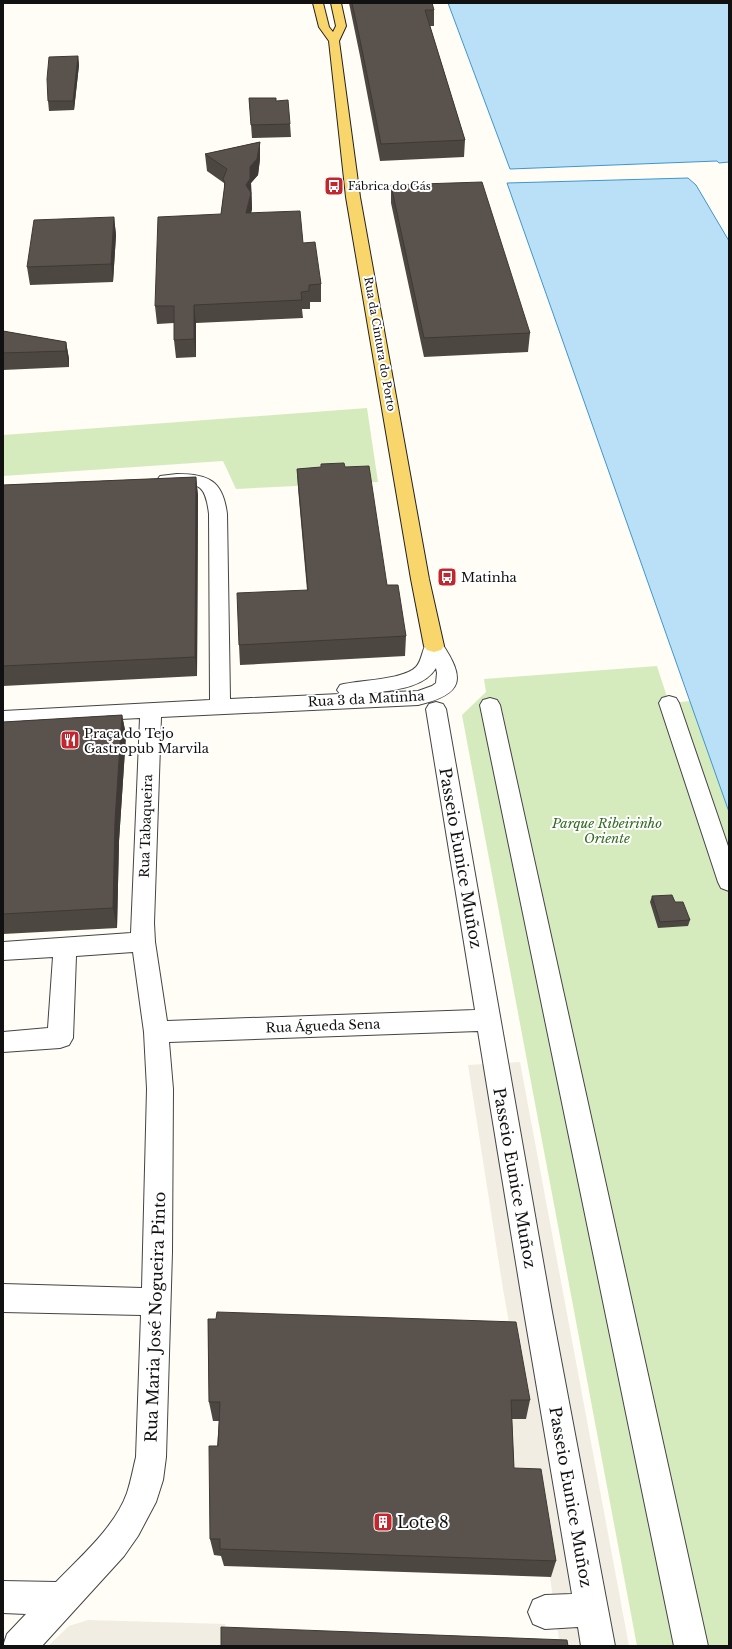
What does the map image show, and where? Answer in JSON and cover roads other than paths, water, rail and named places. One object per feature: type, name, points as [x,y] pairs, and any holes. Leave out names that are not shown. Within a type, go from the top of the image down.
[{"type":"main road","name":"Rua da Cintura do Porto","points":[[318,3],[324,27],[334,41],[353,197],[419,572],[434,646]]},
{"type":"main road","name":"Rua da Cintura do Porto","points":[[334,41],[341,26],[336,5]]},
{"type":"main road","points":[[309,14],[315,27],[334,41]]},
{"type":"street","points":[[146,482],[186,479],[200,480],[212,491],[216,500],[218,514],[220,706]]},
{"type":"street","name":"Rua 3 da Matinha","points":[[3,718],[220,706],[407,700],[436,694],[445,686],[448,674],[444,661],[434,646]]},
{"type":"street","points":[[669,703],[729,882]]},
{"type":"street","points":[[490,705],[691,1646]]},
{"type":"street","name":"Passeio Eunice Muñoz","points":[[436,709],[538,1312],[598,1646]]},
{"type":"street","name":"Rua Tabaqueira","points":[[143,942],[142,906],[151,711]]},
{"type":"street","points":[[3,951],[143,942]]},
{"type":"street","name":"Rua Maria José Nogueira Pinto","points":[[19,1646],[113,1545],[127,1525],[140,1502],[147,1480],[152,1437],[160,1096],[156,1032],[143,942]]},
{"type":"street","points":[[3,1042],[60,1038],[65,947]]},
{"type":"street","name":"Rua Águeda Sena","points":[[156,1032],[489,1020]]},
{"type":"street","points":[[3,1298],[156,1302]]},
{"type":"street","points":[[3,1597],[63,1598]]},
{"type":"street","points":[[545,1612],[591,1610]]},
{"type":"water","points":[[448,3],[729,3],[729,162],[719,163],[717,161],[510,169]]},
{"type":"water","points":[[688,178],[696,185],[729,241],[729,812],[507,183]]},
{"type":"place","name":"Fábrica do Gás","points":[[334,186]]},
{"type":"place","name":"Matinha","points":[[447,577]]},
{"type":"place","name":"Praça do Tejo Gastropub Marvila","points":[[70,740]]},
{"type":"place","name":"Lote 8","points":[[383,1522]]},
{"type":"park label","name":"Parque Ribeirinho Oriente","points":[[607,830]]}]
